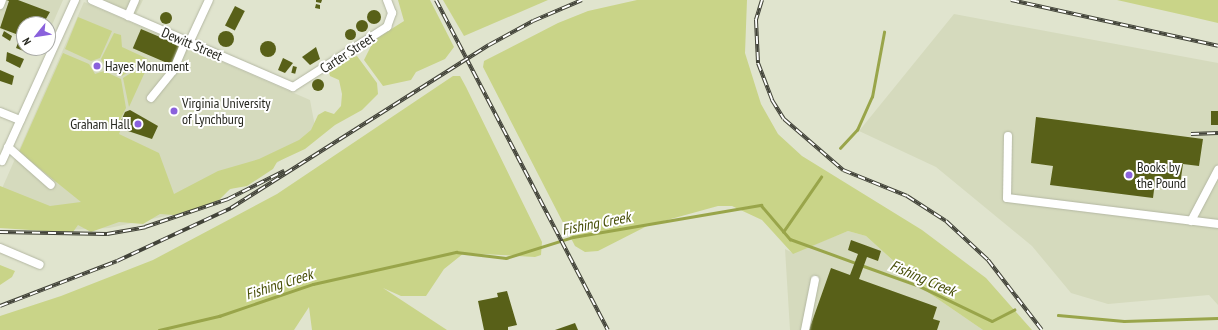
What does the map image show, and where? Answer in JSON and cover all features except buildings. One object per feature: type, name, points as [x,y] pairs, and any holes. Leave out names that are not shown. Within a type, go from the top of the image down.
[{"type":"street","points":[[0,5],[2,0]]},
{"type":"street","points":[[2,161],[75,0]]},
{"type":"street","name":"Dewitt Street","points":[[92,0],[294,87]]},
{"type":"street","points":[[128,16],[135,0]]},
{"type":"street","points":[[151,98],[173,71],[209,0]]},
{"type":"street","name":"Carter Street","points":[[294,87],[387,27],[392,13],[387,0]]},
{"type":"street","points":[[0,112],[20,120]]},
{"type":"street","points":[[1008,136],[1008,198],[1218,224]]},
{"type":"street","points":[[8,147],[51,185]]},
{"type":"street","points":[[1191,220],[1218,170]]},
{"type":"street","points":[[0,248],[40,264]]},
{"type":"street","points":[[806,330],[815,280]]},
{"type":"shaded area","points":[[5,0],[63,0],[56,16],[16,16],[16,36],[0,29],[0,10]]},
{"type":"shaded area","points":[[103,0],[143,0],[136,14]]},
{"type":"shaded area","name":"Virginia University of Lynchburg","points":[[84,2],[310,100],[317,137],[255,177],[185,212],[109,228],[67,230],[0,193]]},
{"type":"shaded area","points":[[954,14],[1218,63],[1218,305],[1209,295],[1108,304],[1071,293],[1032,246],[936,167],[859,131]]},
{"type":"shaded area","points":[[848,231],[866,236],[929,293],[983,330],[790,330],[785,249],[793,253]]},
{"type":"green space","points":[[398,0],[430,0],[454,47],[445,59],[416,72],[411,80],[383,86],[364,60],[374,40],[404,21]]},
{"type":"green space","points":[[443,0],[548,0],[464,36]]},
{"type":"green space","points":[[637,0],[747,0],[745,53],[761,104],[778,134],[802,156],[922,230],[986,278],[1032,330],[983,330],[929,293],[866,236],[848,231],[793,254],[762,220],[732,206],[718,206],[649,225],[598,251],[585,252],[575,246],[483,67],[484,61],[558,23],[588,11]]},
{"type":"green space","points":[[1117,0],[1218,0],[1218,23],[1188,16]]},
{"type":"green space","points":[[78,17],[112,31],[100,58],[91,61],[65,49]]},
{"type":"green space","points":[[114,33],[121,35],[122,47],[148,59],[122,76],[106,68],[101,59]]},
{"type":"green space","points":[[63,53],[89,64],[95,74],[104,71],[121,79],[126,108],[118,124],[122,126],[119,134],[159,153],[174,194],[218,171],[259,159],[299,140],[311,130],[318,115],[325,111],[334,114],[341,106],[342,94],[339,80],[330,76],[328,69],[348,59],[357,56],[377,83],[378,94],[362,110],[335,125],[305,149],[277,162],[273,169],[247,186],[230,189],[219,200],[202,207],[174,215],[160,214],[143,224],[119,222],[91,232],[78,225],[73,232],[0,228],[0,186],[50,206],[81,202],[19,152]]},
{"type":"green space","points":[[150,61],[129,107],[123,78]]},
{"type":"green space","points":[[453,76],[460,76],[466,87],[542,242],[541,255],[535,257],[464,253],[444,269],[426,296],[401,296],[383,288],[447,330],[312,330],[309,307],[294,330],[0,330],[0,316],[61,296],[153,260],[277,194]]},
{"type":"green space","points":[[0,265],[15,271],[12,277],[0,285]]},
{"type":"waterway","points":[[840,148],[857,130],[872,97],[884,32]]},
{"type":"waterway","points":[[783,232],[821,177]]},
{"type":"waterway","name":"Fishing Creek","points":[[159,330],[219,316],[313,284],[456,252],[506,258],[573,237],[761,205],[790,239],[856,263]]},
{"type":"waterway","name":"Fishing Creek","points":[[861,265],[917,285],[992,321],[1014,310]]},
{"type":"waterway","name":"Fishing Creek","points":[[1058,315],[1124,321],[1218,318]]},
{"type":"railway","points":[[436,0],[608,330]]},
{"type":"railway","points":[[0,306],[117,261],[231,208],[489,45],[533,21],[582,0]]},
{"type":"railway","points":[[762,0],[756,20],[758,63],[772,100],[784,119],[843,170],[907,196],[946,221],[988,260],[1042,330]]},
{"type":"railway","points":[[1011,0],[1218,46]]},
{"type":"railway","points":[[1191,134],[1218,133]]},
{"type":"railway","points":[[0,232],[107,234],[145,227],[228,199],[284,171]]},
{"type":"place","name":"Hayes Monument","points":[[97,66]]},
{"type":"place","name":"Virginia University of Lynchburg","points":[[174,111]]},
{"type":"place","name":"Graham Hall","points":[[138,124]]},
{"type":"place","name":"Books by the Pound","points":[[1129,175]]}]
